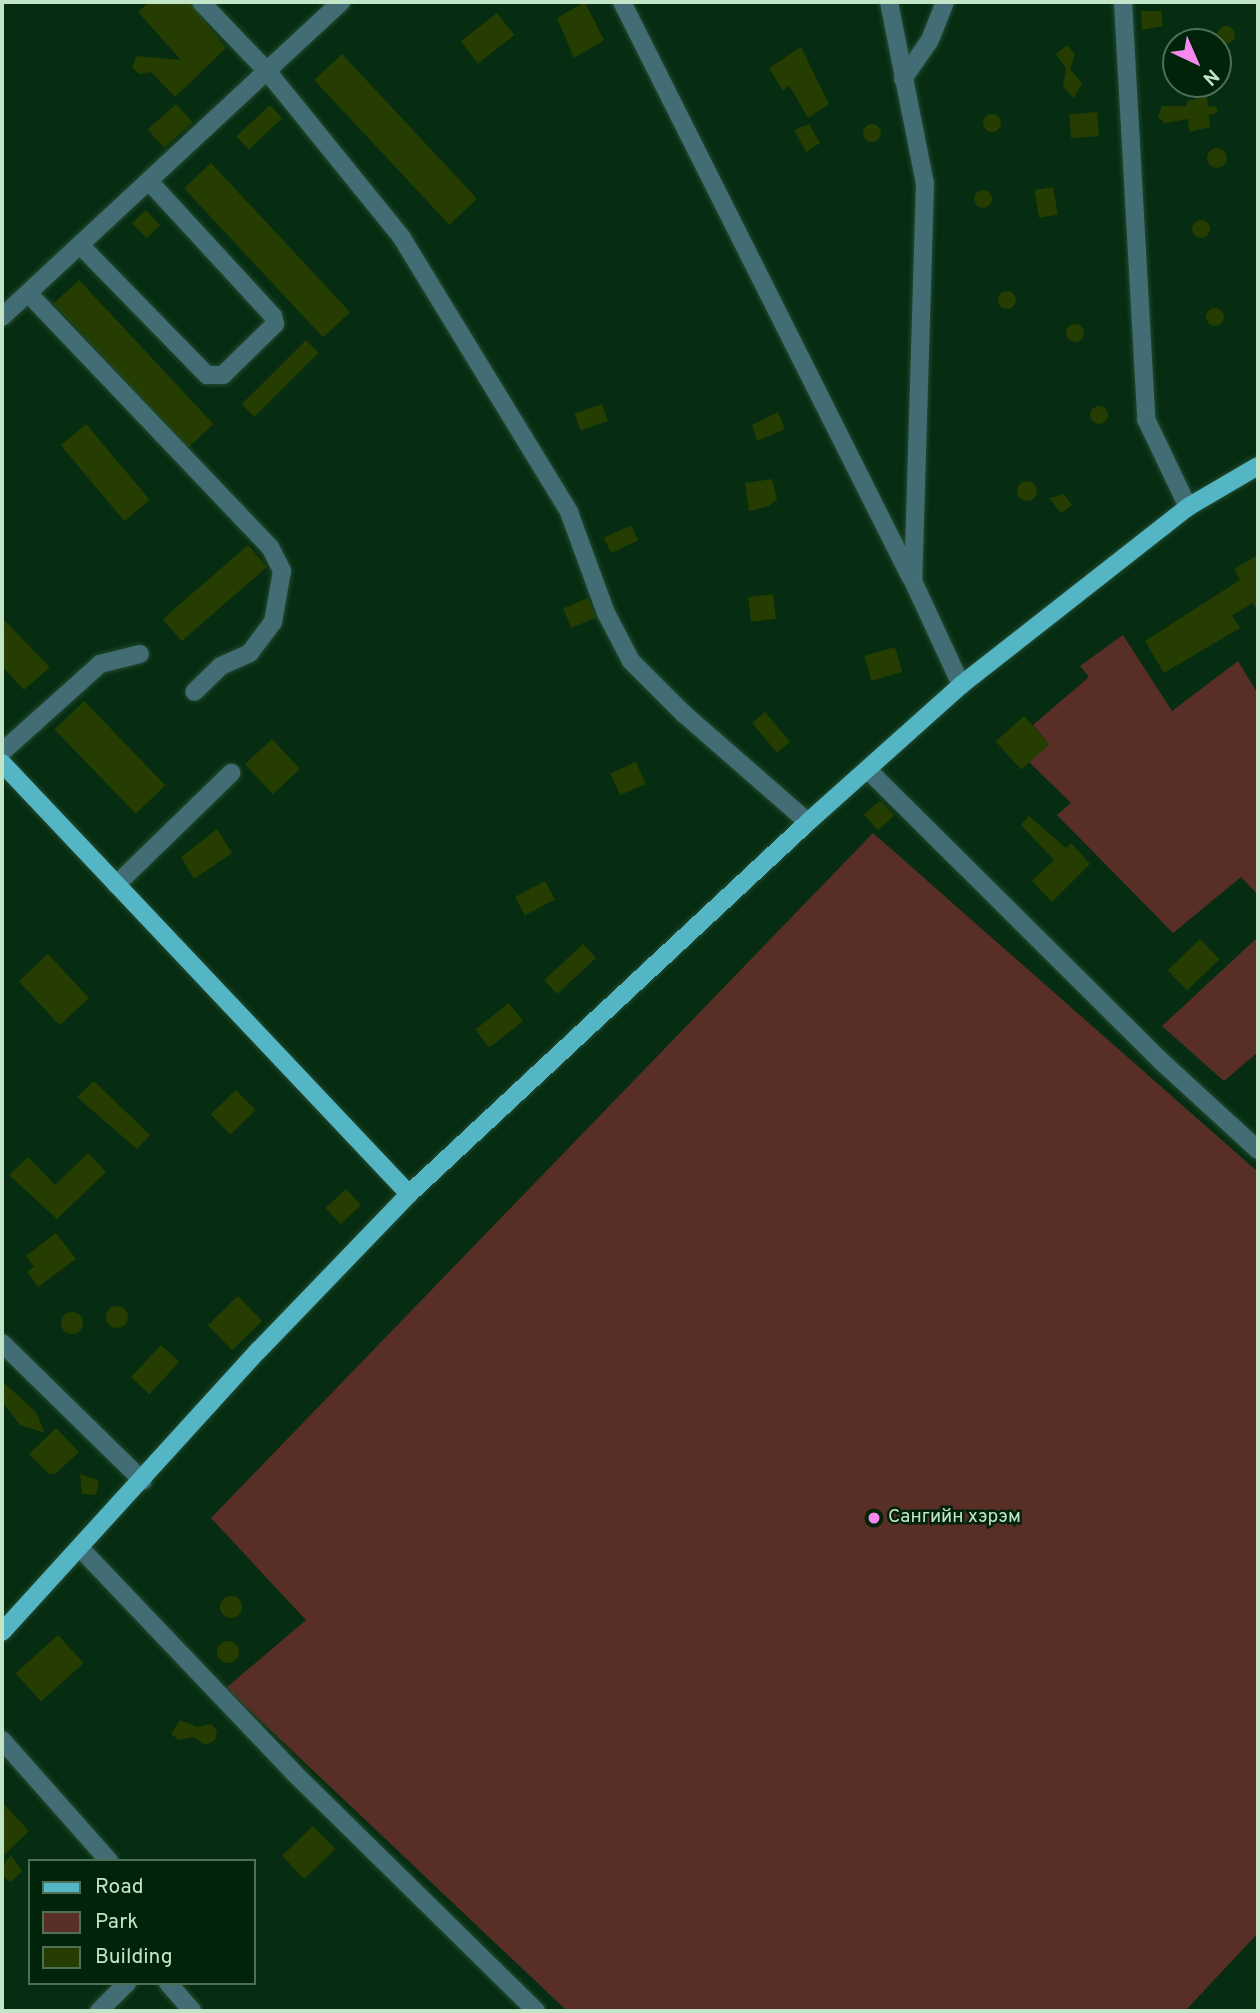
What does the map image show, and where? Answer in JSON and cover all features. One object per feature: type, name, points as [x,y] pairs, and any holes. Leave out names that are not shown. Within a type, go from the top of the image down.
[{"type":"main road","points":[[2,1632],[143,1481],[259,1350],[409,1194],[808,822],[961,685],[1188,507],[1258,466]]},
{"type":"main road","points":[[2,763],[409,1194]]},
{"type":"street","points":[[201,2],[267,71],[402,238],[569,512],[606,613],[631,661],[684,714],[808,822]]},
{"type":"street","points":[[2,317],[341,2]]},
{"type":"street","points":[[622,2],[913,581],[961,685]]},
{"type":"street","points":[[889,2],[925,183],[913,581]]},
{"type":"street","points":[[903,79],[930,40],[946,2]]},
{"type":"street","points":[[1123,2],[1146,419],[1188,507]]},
{"type":"street","points":[[80,245],[207,375],[223,375],[275,324],[273,316],[149,181]]},
{"type":"street","points":[[28,293],[270,547],[282,571],[273,622],[250,653],[221,666],[194,692]]},
{"type":"street","points":[[2,752],[100,664],[140,654]]},
{"type":"street","points":[[868,770],[1162,1062],[1258,1150]]},
{"type":"street","points":[[116,884],[231,773]]},
{"type":"street","points":[[2,1343],[143,1481]]},
{"type":"street","points":[[80,1548],[293,1772],[536,2011]]},
{"type":"street","points":[[2,1740],[107,1859]]},
{"type":"street","points":[[99,2011],[125,1985]]},
{"type":"street","points":[[170,1985],[192,2011]]},
{"type":"green space","points":[[1123,635],[1172,711],[1238,661],[1258,694],[1258,895],[1241,877],[1173,933],[1057,815],[1071,803],[1029,762],[1049,744],[1033,725],[1089,677],[1080,666]]},
{"type":"green space","points":[[873,833],[1258,1172],[1258,1933],[1185,2011],[567,2011],[226,1688],[306,1620],[211,1518]]},
{"type":"green space","points":[[1258,937],[1258,1052],[1224,1081],[1162,1026]]},
{"type":"building","points":[[149,2],[190,2],[226,48],[175,97],[151,72],[139,74],[132,67],[137,56],[181,60],[138,12]]},
{"type":"building","points":[[585,2],[604,40],[574,58],[557,18]]},
{"type":"building","points":[[1141,11],[1161,11],[1163,26],[1142,30]]},
{"type":"building","points":[[497,13],[514,35],[478,63],[461,41]]},
{"type":"building","points":[[1230,26],[1233,28],[1235,31],[1232,43],[1232,28],[1219,28]]},
{"type":"building","points":[[1067,45],[1075,54],[1070,69],[1082,83],[1074,98],[1063,87],[1066,68],[1056,54]]},
{"type":"building","points":[[801,47],[829,104],[808,118],[789,85],[783,91],[769,68]]},
{"type":"building","points":[[342,54],[477,199],[449,225],[314,80]]},
{"type":"building","points":[[1207,98],[1208,106],[1217,107],[1217,113],[1209,115],[1210,127],[1189,132],[1188,119],[1165,123],[1158,117],[1162,106],[1187,106],[1187,101]]},
{"type":"building","points":[[176,104],[193,123],[164,148],[148,129]]},
{"type":"building","points":[[270,105],[282,118],[249,150],[236,136]]},
{"type":"building","points":[[1097,112],[1099,136],[1071,138],[1069,114]]},
{"type":"building","points":[[988,114],[996,114],[1001,123],[999,130],[988,132],[983,127],[983,119]]},
{"type":"building","points":[[809,124],[820,143],[806,152],[794,130]]},
{"type":"building","points":[[868,124],[876,124],[881,133],[879,140],[868,142],[863,137],[863,129]]},
{"type":"building","points":[[1217,148],[1224,151],[1227,158],[1224,165],[1217,168],[1210,165],[1207,158],[1210,151]]},
{"type":"building","points":[[211,163],[350,312],[323,337],[184,188]]},
{"type":"building","points":[[1053,187],[1058,215],[1039,218],[1034,190]]},
{"type":"building","points":[[979,190],[987,190],[992,199],[990,206],[979,208],[974,203],[974,195]]},
{"type":"building","points":[[146,210],[160,225],[146,238],[132,223]]},
{"type":"building","points":[[1197,220],[1205,220],[1210,229],[1208,236],[1197,238],[1192,233],[1192,225]]},
{"type":"building","points":[[79,280],[213,424],[188,448],[53,304]]},
{"type":"building","points":[[1003,291],[1011,291],[1016,300],[1014,307],[1003,309],[998,304],[998,296]]},
{"type":"building","points":[[1211,308],[1219,308],[1224,317],[1222,324],[1211,326],[1206,321],[1206,313]]},
{"type":"building","points":[[1071,324],[1079,324],[1084,333],[1082,340],[1071,342],[1066,337],[1066,329]]},
{"type":"building","points":[[306,340],[319,353],[254,417],[242,404]]},
{"type":"building","points":[[602,404],[608,421],[580,430],[575,413]]},
{"type":"building","points":[[1095,406],[1103,406],[1108,415],[1106,422],[1095,424],[1090,419],[1090,411]]},
{"type":"building","points":[[778,412],[785,429],[757,441],[752,425]]},
{"type":"building","points":[[86,424],[150,500],[124,521],[61,445]]},
{"type":"building","points":[[772,479],[777,499],[769,506],[749,511],[745,483]]},
{"type":"building","points":[[1027,481],[1034,484],[1037,491],[1034,498],[1027,501],[1020,498],[1017,491],[1020,484]]},
{"type":"building","points":[[1064,494],[1072,505],[1061,513],[1049,498]]},
{"type":"building","points":[[631,525],[638,540],[611,553],[604,538]]},
{"type":"building","points":[[248,545],[267,567],[182,641],[163,619]]},
{"type":"building","points":[[1258,555],[1258,612],[1253,603],[1232,615],[1240,628],[1164,673],[1145,641],[1240,580],[1234,569]]},
{"type":"building","points":[[773,594],[776,619],[751,622],[748,597]]},
{"type":"building","points":[[588,598],[596,617],[571,628],[563,609]]},
{"type":"building","points":[[2,618],[50,667],[24,690],[2,666]]},
{"type":"building","points":[[895,647],[902,672],[871,681],[864,656]]},
{"type":"building","points":[[84,701],[165,785],[136,814],[55,729]]},
{"type":"building","points":[[765,712],[790,742],[777,753],[752,723]]},
{"type":"building","points":[[1024,716],[1049,744],[1021,770],[996,741]]},
{"type":"building","points":[[272,739],[300,769],[273,794],[245,764]]},
{"type":"building","points":[[636,762],[646,784],[620,795],[610,773]]},
{"type":"building","points":[[880,800],[894,815],[878,830],[864,815]]},
{"type":"building","points":[[1029,816],[1066,848],[1071,843],[1090,864],[1052,902],[1032,881],[1054,860],[1021,825]]},
{"type":"building","points":[[217,829],[232,853],[194,879],[181,857]]},
{"type":"building","points":[[545,881],[555,900],[525,916],[515,897]]},
{"type":"building","points":[[1200,939],[1219,959],[1187,990],[1168,970]]},
{"type":"building","points":[[583,944],[596,958],[557,994],[544,980]]},
{"type":"building","points":[[48,954],[89,998],[60,1025],[19,981]]},
{"type":"building","points":[[509,1003],[523,1021],[489,1048],[475,1029]]},
{"type":"building","points":[[94,1081],[150,1135],[137,1149],[77,1097]]},
{"type":"building","points":[[236,1090],[255,1110],[230,1134],[211,1114]]},
{"type":"building","points":[[88,1153],[106,1172],[57,1219],[9,1175],[28,1157],[55,1185]]},
{"type":"building","points":[[346,1189],[361,1205],[341,1224],[326,1208]]},
{"type":"building","points":[[56,1233],[76,1259],[38,1287],[27,1272],[34,1267],[26,1256]]},
{"type":"building","points":[[238,1296],[262,1321],[232,1350],[208,1325]]},
{"type":"building","points":[[117,1306],[125,1309],[128,1317],[125,1325],[117,1328],[109,1325],[106,1317],[109,1309]]},
{"type":"building","points":[[72,1312],[80,1315],[83,1323],[80,1331],[72,1334],[64,1331],[61,1323],[64,1315]]},
{"type":"building","points":[[161,1345],[179,1362],[149,1394],[131,1377]]},
{"type":"building","points":[[2,1381],[36,1412],[45,1433],[20,1425],[2,1401]]},
{"type":"building","points":[[56,1428],[79,1452],[55,1474],[49,1474],[29,1454]]},
{"type":"building","points":[[80,1474],[99,1481],[96,1495],[82,1494]]},
{"type":"building","points":[[231,1596],[239,1599],[242,1607],[239,1615],[231,1618],[223,1615],[220,1607],[223,1599]]},
{"type":"building","points":[[58,1635],[83,1663],[41,1701],[16,1673]]},
{"type":"building","points":[[228,1641],[238,1648],[239,1652],[232,1662],[228,1663],[218,1656],[217,1652],[224,1642]]},
{"type":"building","points":[[180,1720],[197,1727],[211,1724],[217,1731],[215,1740],[206,1745],[193,1737],[179,1740],[171,1734]]},
{"type":"building","points":[[2,1802],[29,1831],[2,1857]]},
{"type":"building","points":[[313,1826],[335,1849],[304,1879],[282,1856]]},
{"type":"building","points":[[11,1855],[22,1871],[11,1882],[2,1876],[2,1866]]},
{"type":"place","name":"Сангийн хэрэм","points":[[874,1518]]}]
